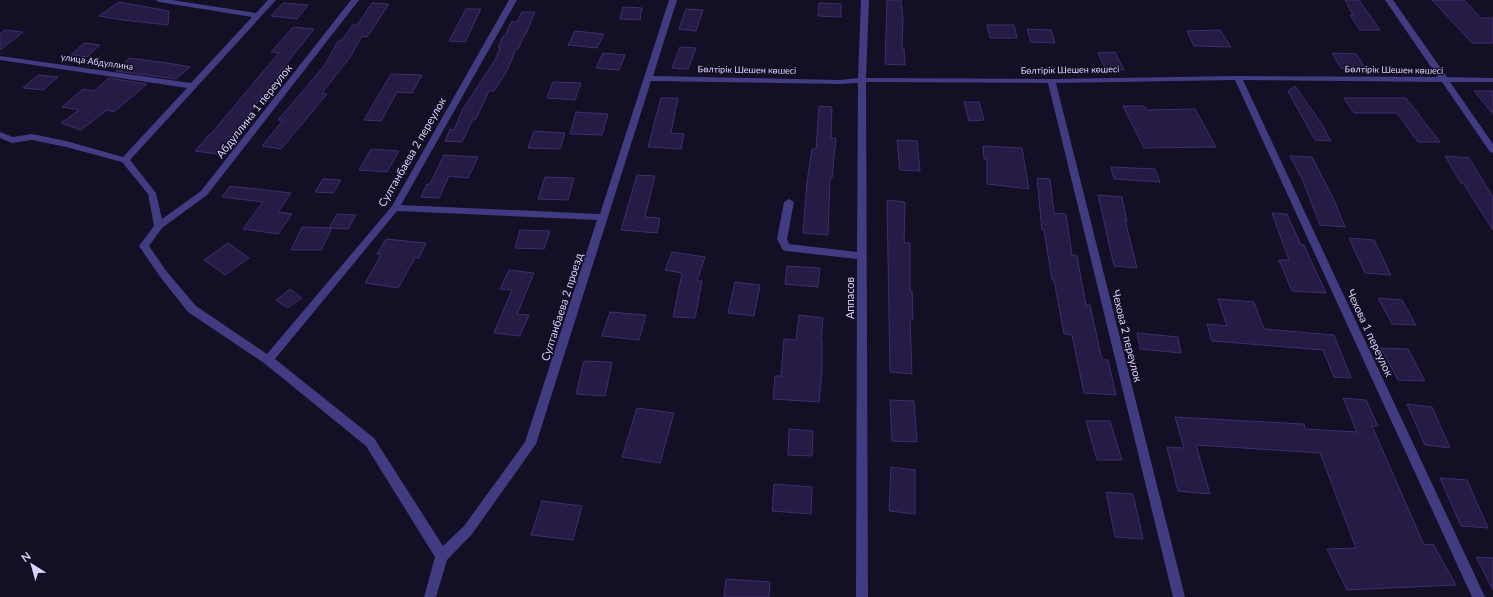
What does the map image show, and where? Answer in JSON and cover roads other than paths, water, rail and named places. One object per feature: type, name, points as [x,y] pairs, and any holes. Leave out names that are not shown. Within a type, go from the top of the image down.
[{"type":"street","points":[[159,0],[258,16]]},
{"type":"street","points":[[125,160],[272,0]]},
{"type":"street","name":"Абдуллина 1 переулок","points":[[268,360],[192,309],[164,275],[144,246],[159,226],[204,192],[355,0]]},
{"type":"street","name":"Султанбаева 2 переулок","points":[[268,360],[395,208],[513,0]]},
{"type":"street","name":"Султанбаева 2 проезд","points":[[430,597],[442,556],[468,530],[530,444],[673,0]]},
{"type":"street","name":"Аппасов","points":[[862,597],[862,80],[865,0]]},
{"type":"street","points":[[1389,0],[1493,150]]},
{"type":"street","name":"улица Абдуллина","points":[[0,58],[192,86]]},
{"type":"street","name":"Бөлтірік Шешен көшесі","points":[[648,78],[840,82],[862,80],[1051,81],[1238,78],[1493,80]]},
{"type":"street","name":"Чехова 1 переулок","points":[[1238,78],[1479,597]]},
{"type":"street","name":"Чехова 2 переулок","points":[[1051,81],[1179,597]]},
{"type":"street","points":[[0,135],[12,140],[32,138],[46,140],[125,160],[152,193],[159,226]]},
{"type":"street","points":[[789,202],[782,239],[786,247],[862,256]]},
{"type":"street","points":[[395,208],[603,217]]},
{"type":"street","points":[[268,360],[370,442],[442,556]]}]
